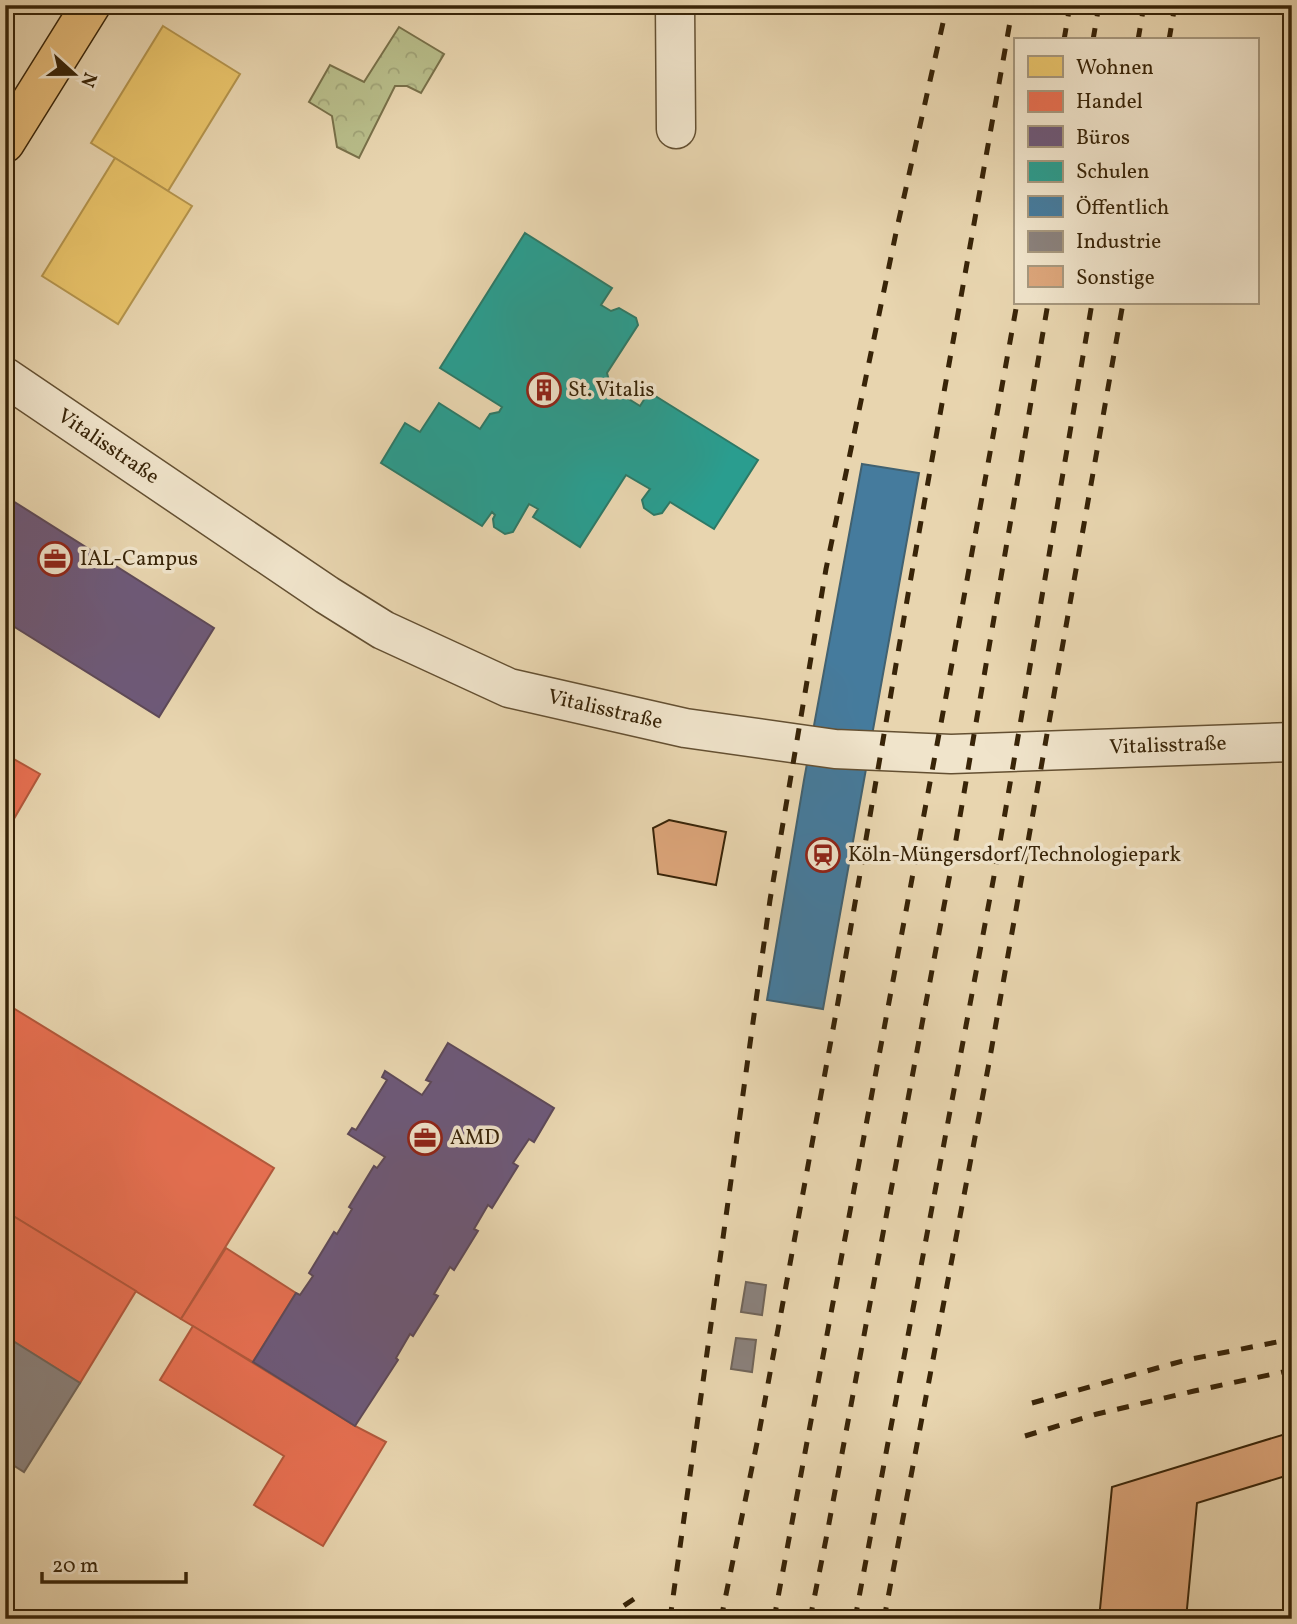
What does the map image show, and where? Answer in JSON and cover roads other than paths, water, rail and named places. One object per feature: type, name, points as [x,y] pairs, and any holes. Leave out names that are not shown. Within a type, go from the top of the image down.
[{"type":"main road","points":[[5,143],[90,5]]},
{"type":"street","points":[[675,5],[676,129]]},
{"type":"street","name":"Vitalisstraße","points":[[5,377],[383,630],[509,688],[685,728],[835,749],[951,754],[1292,742]]},
{"type":"railway","points":[[670,1619],[770,900],[826,569],[897,228],[947,5]]},
{"type":"railway","points":[[721,1619],[759,1433],[838,1002],[1013,5]]},
{"type":"railway","points":[[1064,38],[1070,5]]},
{"type":"railway","points":[[1093,38],[1099,5]]},
{"type":"railway","points":[[1138,38],[1144,5]]},
{"type":"railway","points":[[1169,38],[1175,5]]},
{"type":"railway","points":[[774,1619],[1017,304]]},
{"type":"railway","points":[[810,1619],[952,863],[1048,304]]},
{"type":"railway","points":[[855,1619],[997,860],[1092,304]]},
{"type":"railway","points":[[884,1619],[989,1063],[1123,304]]},
{"type":"railway","points":[[1032,1403],[1186,1360],[1292,1339]]},
{"type":"railway","points":[[1025,1436],[1097,1414],[1292,1370]]},
{"type":"railway","points":[[604,1619],[643,1593]]},
{"type":"place","name":"St. Vitalis","points":[[544,390]]},
{"type":"place","name":"IAL-Campus","points":[[55,559]]},
{"type":"place","name":"Köln-Müngersdorf/Technologiepark","points":[[823,855]]},
{"type":"place","name":"AMD","points":[[425,1138]]}]
